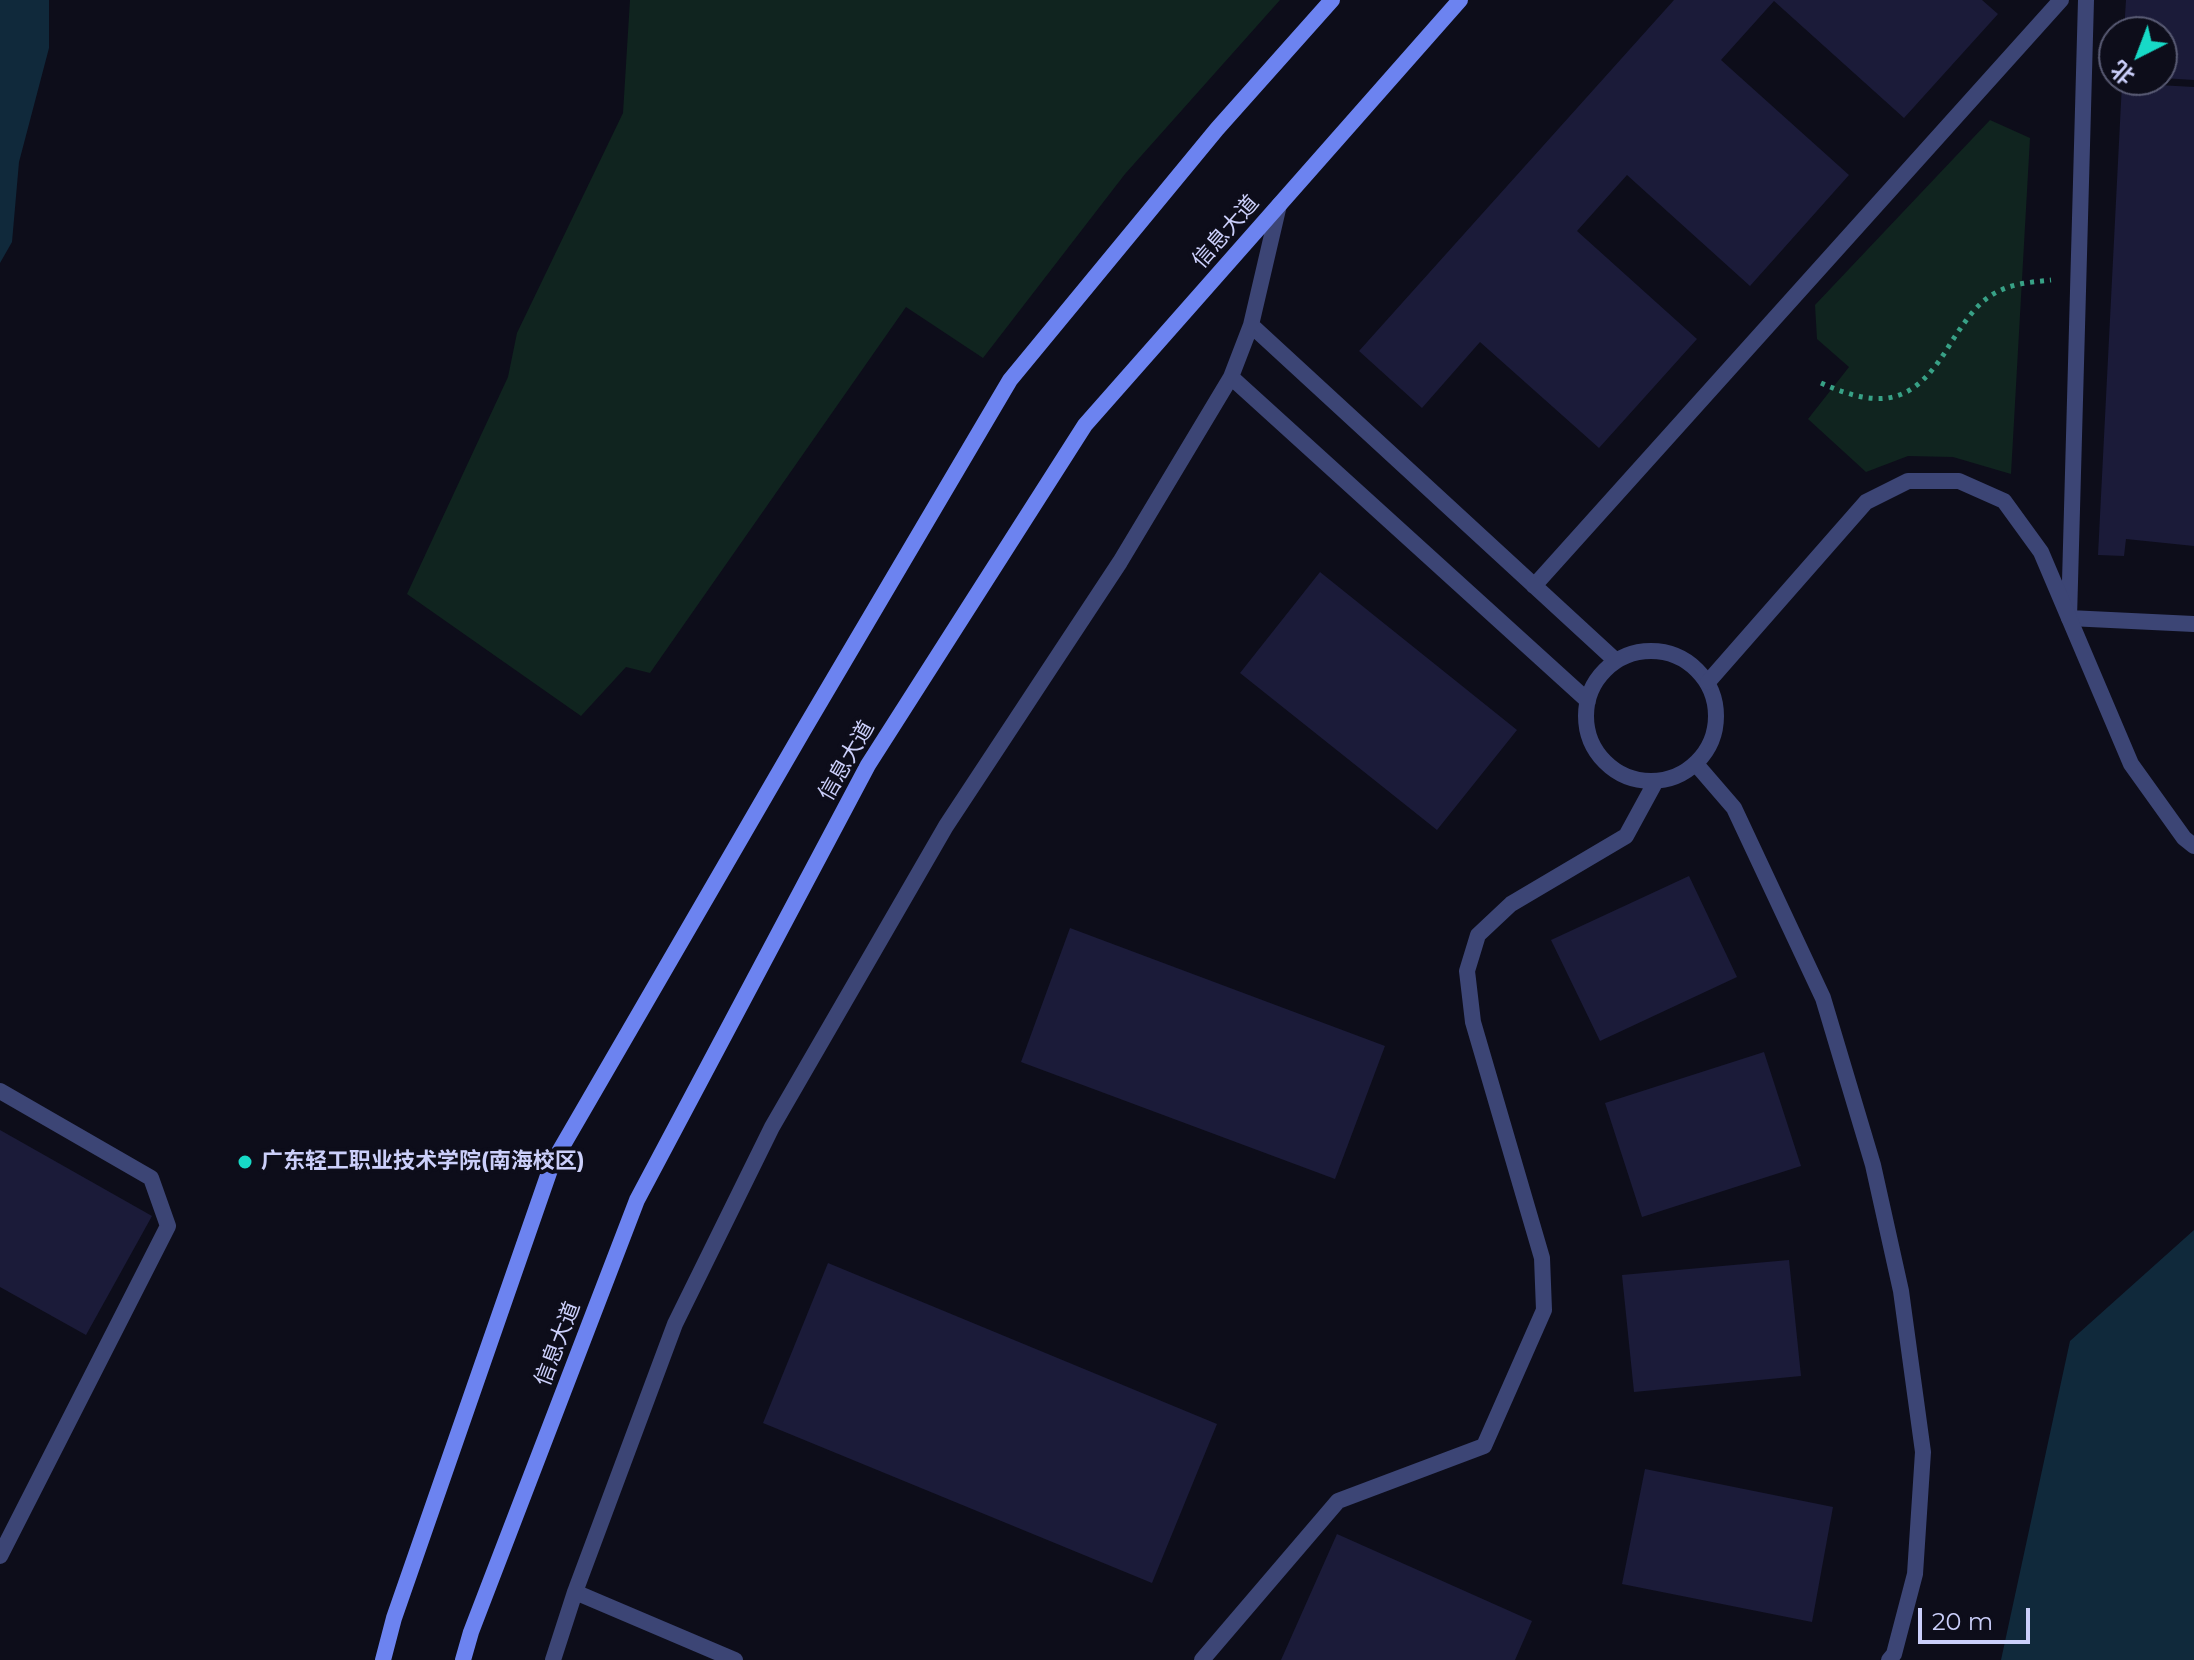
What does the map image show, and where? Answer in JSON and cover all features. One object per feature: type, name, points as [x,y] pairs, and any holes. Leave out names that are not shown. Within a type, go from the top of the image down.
[{"type":"main road","points":[[383,1660],[394,1618],[552,1164],[1010,380],[1217,129],[1332,0]]},
{"type":"main road","name":"信息大道","points":[[463,1660],[471,1632],[637,1200],[868,765],[1085,425],[1460,0]]},
{"type":"street","points":[[1534,586],[2061,0]]},
{"type":"street","points":[[2069,618],[2086,0]]},
{"type":"street","points":[[553,1660],[575,1592],[675,1324],[772,1127],[946,826],[1120,562],[1231,377],[1251,325],[1279,205]]},
{"type":"street","points":[[1251,325],[1615,660]]},
{"type":"street","points":[[1231,377],[1588,701]]},
{"type":"street","points":[[1708,682],[1866,502],[1908,481],[1959,481],[2004,501],[2041,552],[2131,764],[2184,838],[2194,846]]},
{"type":"street","points":[[2069,618],[2194,624]]},
{"type":"street","points":[[1656,650],[1676,655],[1694,666],[1708,682],[1715,703],[1716,725],[1710,746],[1696,764],[1678,776],[1656,781],[1637,780],[1614,770],[1598,754],[1588,734],[1586,716],[1589,692],[1600,674],[1615,660],[1635,652],[1656,650]]},
{"type":"street","points":[[1696,764],[1734,808],[1823,998],[1873,1165],[1901,1291],[1923,1452],[1915,1574],[1894,1654],[1889,1660]]},
{"type":"street","points":[[1202,1660],[1338,1501],[1484,1446],[1544,1310],[1542,1258],[1473,1022],[1467,971],[1478,935],[1511,904],[1626,836],[1656,781]]},
{"type":"street","points":[[0,1091],[151,1178],[168,1226],[0,1556]]},
{"type":"street","points":[[575,1592],[735,1660]]},
{"type":"path","points":[[1821,383],[1847,395],[1874,400],[1903,395],[1927,378],[1966,319],[1997,292],[2023,283],[2078,278]]},
{"type":"green space","points":[[630,0],[1280,0],[1125,174],[983,358],[906,307],[650,673],[626,667],[581,716],[407,594],[508,377],[517,333],[623,113]]},
{"type":"green space","points":[[1990,120],[2030,138],[2011,474],[1953,457],[1908,456],[1866,472],[1808,419],[1849,367],[1817,339],[1815,305]]},
{"type":"water","points":[[0,0],[49,0],[49,48],[19,162],[12,242],[0,263]]},
{"type":"water","points":[[2194,1230],[2194,1660],[2001,1660],[2070,1341]]},
{"type":"building","points":[[1674,0],[1982,0],[1998,14],[1904,118],[1774,1],[1721,60],[1849,175],[1750,286],[1627,175],[1577,231],[1697,339],[1599,448],[1480,342],[1422,408],[1359,351]]},
{"type":"building","points":[[2126,0],[2194,0],[2194,80],[2178,79],[2178,16],[2125,16]]},
{"type":"building","points":[[2178,86],[2194,87],[2194,546],[2126,539],[2124,556],[2098,555],[2121,96],[2178,96]]},
{"type":"building","points":[[1320,572],[1517,730],[1437,830],[1240,673]]},
{"type":"building","points":[[1689,876],[1737,977],[1600,1041],[1551,940]]},
{"type":"building","points":[[1070,928],[1385,1046],[1335,1179],[1021,1062]]},
{"type":"building","points":[[1764,1052],[1801,1166],[1642,1217],[1605,1103]]},
{"type":"building","points":[[0,1130],[152,1216],[86,1335],[0,1287]]},
{"type":"building","points":[[1789,1260],[1801,1376],[1634,1392],[1622,1275]]},
{"type":"building","points":[[828,1263],[1217,1424],[1152,1583],[763,1423]]},
{"type":"building","points":[[1645,1469],[1833,1507],[1812,1622],[1622,1584]]},
{"type":"building","points":[[1337,1534],[1532,1621],[1515,1660],[1281,1660]]},
{"type":"place","name":"广东轻工职业技术学院(南海校区)","points":[[245,1162]]}]
